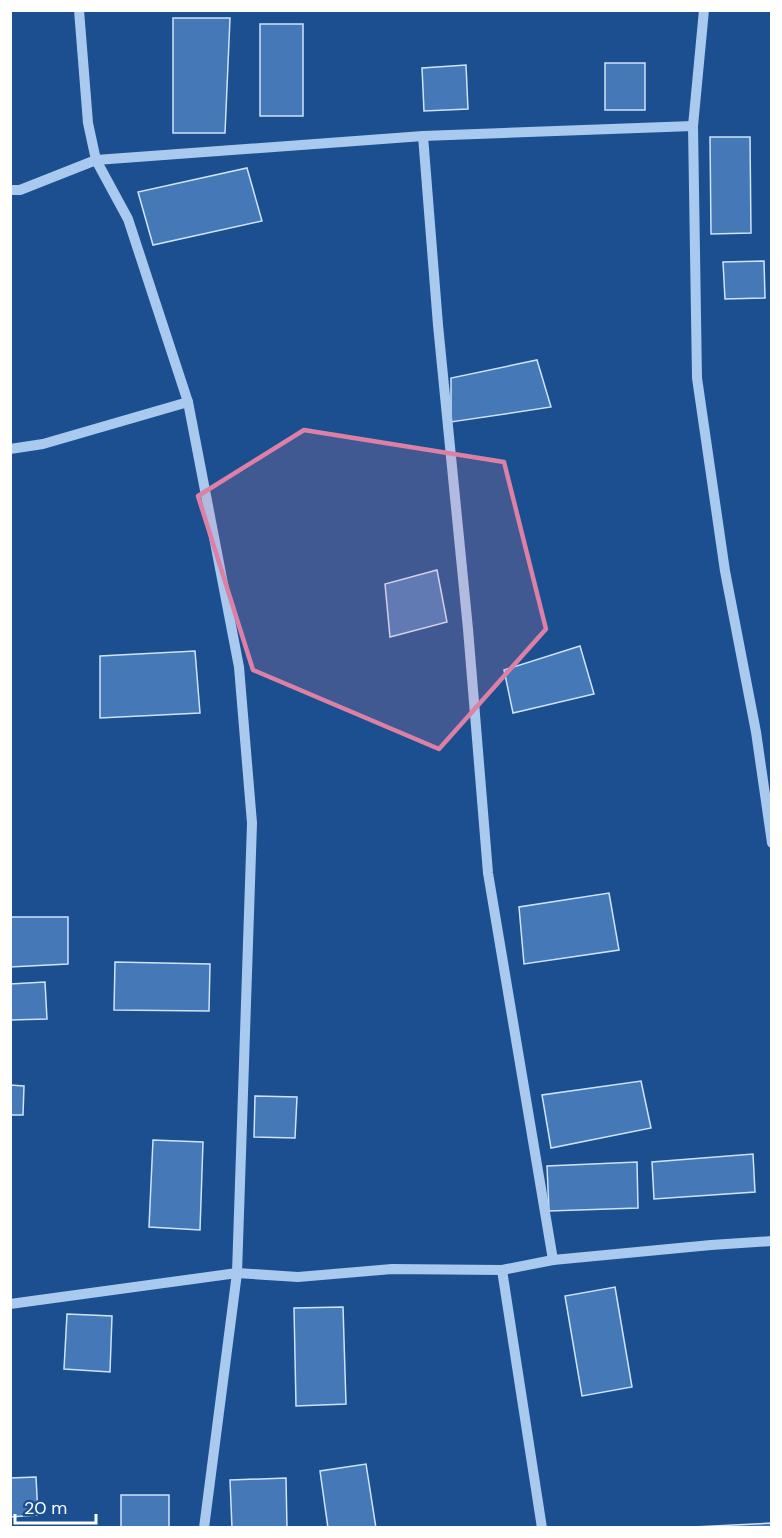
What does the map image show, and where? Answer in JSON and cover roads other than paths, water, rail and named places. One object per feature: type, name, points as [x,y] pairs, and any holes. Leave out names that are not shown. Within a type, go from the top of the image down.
[{"type":"street","points":[[79,10],[88,123],[96,160],[128,219],[188,402],[239,667],[252,823],[237,1273],[204,1527]]},
{"type":"street","points":[[704,10],[693,126],[697,378],[725,571],[756,732],[771,843]]},
{"type":"street","points":[[10,190],[20,190],[96,160],[423,136],[693,126]]},
{"type":"street","points":[[423,136],[488,873],[553,1260]]},
{"type":"street","points":[[10,449],[43,444],[188,402]]},
{"type":"street","points":[[10,1304],[237,1273],[298,1277],[392,1269],[502,1270],[553,1260],[771,1241]]},
{"type":"street","points":[[502,1270],[542,1527]]}]
